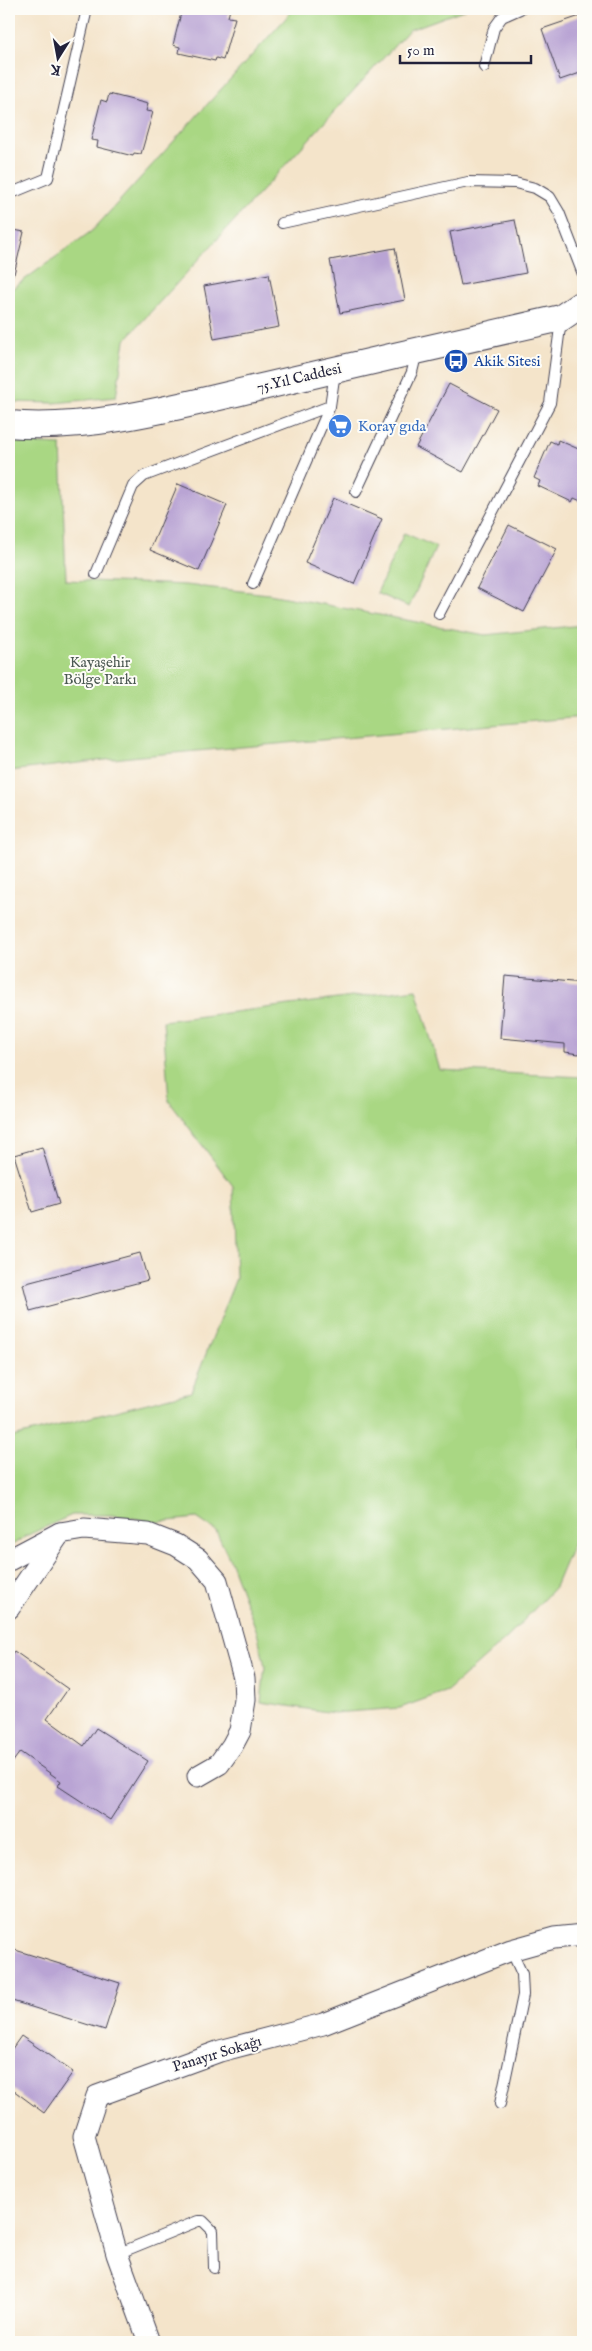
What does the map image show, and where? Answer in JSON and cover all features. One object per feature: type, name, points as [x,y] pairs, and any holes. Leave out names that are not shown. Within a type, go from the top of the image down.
[{"type":"street","name":"75.Yıl Caddesi","points":[[9,424],[46,426],[97,422],[561,318],[583,303]]},
{"type":"street","points":[[9,1560],[60,1533],[84,1529],[148,1534],[176,1545],[198,1559],[217,1581],[244,1678],[245,1700],[240,1731],[232,1746],[219,1764],[198,1776]]},
{"type":"street","points":[[9,1608],[60,1533]]},
{"type":"street","name":"Panayır Sokağı","points":[[149,2342],[117,2254],[84,2136],[97,2096],[220,2051],[332,2021],[511,1950],[554,1938],[583,1935]]},
{"type":"lane","points":[[9,194],[48,178],[87,9]]},
{"type":"lane","points":[[484,68],[494,28],[502,17],[520,9]]},
{"type":"lane","points":[[282,223],[468,182],[515,183],[535,188],[550,197],[559,212],[583,274]]},
{"type":"lane","points":[[439,614],[550,403],[561,318]]},
{"type":"lane","points":[[356,492],[412,372],[414,364],[412,352]]},
{"type":"lane","points":[[253,584],[330,406],[335,370]]},
{"type":"lane","points":[[96,574],[133,486],[144,476],[330,406]]},
{"type":"lane","points":[[500,2104],[523,1995],[522,1974],[511,1950]]},
{"type":"lane","points":[[117,2254],[198,2221],[203,2221],[213,2231],[214,2268]]},
{"type":"green space","points":[[294,9],[466,9],[409,30],[125,340],[116,397],[54,403],[9,402],[9,291],[93,230]]},
{"type":"green space","name":"Kayaşehir Bölge Parkı","points":[[9,442],[61,445],[66,580],[185,585],[269,594],[485,635],[583,625],[583,717],[140,756],[9,771]]},
{"type":"green space","points":[[404,533],[436,547],[409,607],[377,593]]},
{"type":"green space","points":[[416,989],[440,1070],[583,1077],[583,1521],[555,1587],[509,1636],[447,1691],[400,1708],[334,1713],[261,1702],[265,1666],[257,1632],[230,1560],[216,1531],[197,1518],[159,1522],[111,1515],[72,1515],[28,1535],[9,1547],[9,1438],[191,1392],[236,1278],[233,1186],[169,1101],[163,1021]]},
{"type":"building","points":[[182,9],[230,9],[228,17],[235,18],[223,60],[216,58],[215,61],[179,53],[180,47],[173,45]]},
{"type":"building","points":[[583,15],[583,72],[560,80],[542,29]]},
{"type":"building","points":[[109,94],[148,104],[146,111],[153,112],[141,154],[134,153],[133,156],[97,147],[98,141],[91,140],[101,100],[107,102]]},
{"type":"building","points":[[515,220],[526,273],[461,285],[450,232]]},
{"type":"building","points":[[9,229],[24,232],[14,274],[9,274]]},
{"type":"building","points":[[395,248],[405,300],[340,313],[330,260]]},
{"type":"building","points":[[269,274],[279,327],[214,339],[204,286]]},
{"type":"building","points":[[449,384],[497,409],[463,472],[416,447]]},
{"type":"building","points":[[558,440],[583,451],[583,502],[574,498],[572,502],[538,486],[540,481],[534,478],[550,441],[557,444]]},
{"type":"building","points":[[178,484],[227,505],[199,571],[150,550]]},
{"type":"building","points":[[333,498],[382,519],[354,584],[305,563]]},
{"type":"building","points":[[509,525],[557,549],[524,612],[477,588]]},
{"type":"building","points":[[505,976],[583,983],[583,1045],[580,1045],[579,1054],[565,1052],[565,1044],[500,1038]]},
{"type":"building","points":[[42,1147],[59,1204],[32,1212],[14,1155]]},
{"type":"building","points":[[140,1253],[148,1280],[30,1311],[23,1284]]},
{"type":"building","points":[[14,1651],[68,1689],[47,1719],[84,1746],[96,1728],[148,1761],[110,1820],[58,1786],[61,1781],[20,1752],[9,1767],[9,1658]]},
{"type":"building","points":[[9,1948],[120,1983],[105,2030],[9,2000]]},
{"type":"building","points":[[21,2036],[73,2072],[44,2113],[9,2087],[9,2053]]},
{"type":"place","name":"Akik Sitesi","points":[[456,361]]},
{"type":"place","name":"Koray gıda","points":[[340,426]]}]
